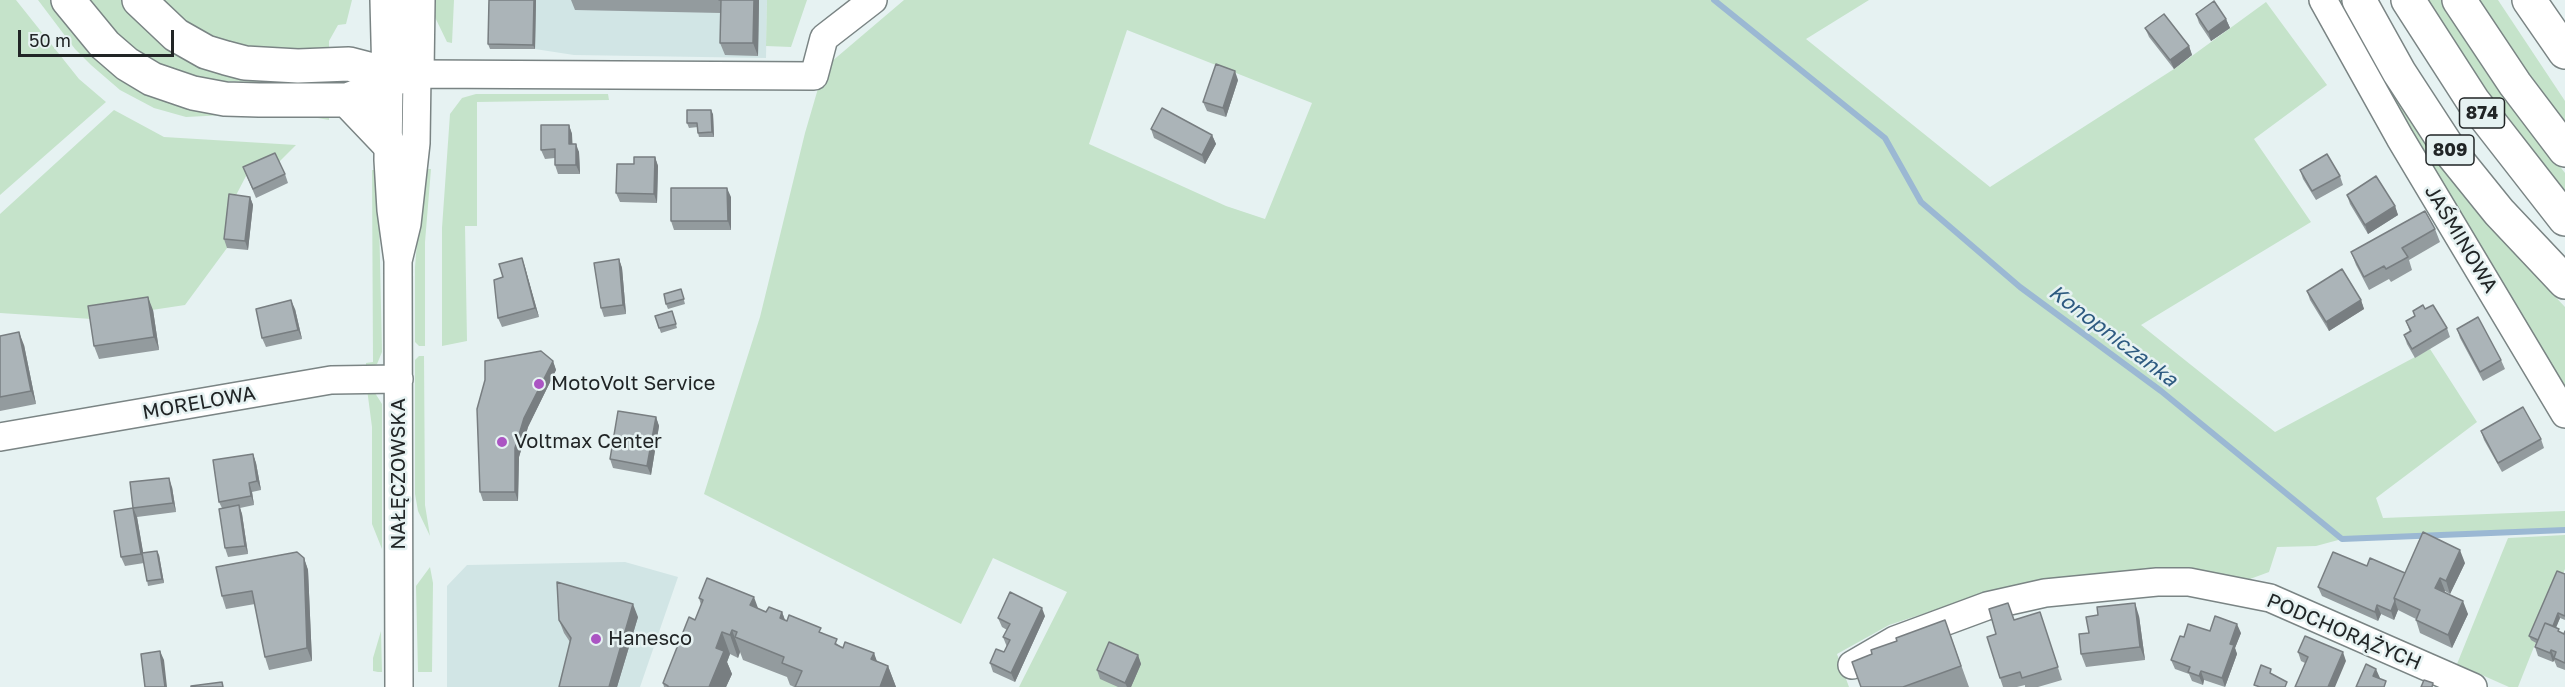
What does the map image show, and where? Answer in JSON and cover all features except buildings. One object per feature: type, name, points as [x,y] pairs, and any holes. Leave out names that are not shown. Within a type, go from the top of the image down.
[{"type":"main road","points":[[68,0],[94,33],[139,71],[165,84],[225,99],[347,100],[403,76]]},
{"type":"main road","points":[[139,0],[176,35],[206,52],[226,58],[245,63],[298,66],[349,64],[403,76]]},
{"type":"main road","points":[[349,64],[386,0]]},
{"type":"main road","name":"NAŁĘCZOWSKA","points":[[386,0],[403,76]]},
{"type":"main road","name":"NAŁĘCZOWSKA","points":[[403,76],[418,0]]},
{"type":"main road","name":"809","points":[[2359,0],[2398,72],[2453,155],[2521,237],[2565,282]]},
{"type":"main road","name":"874","points":[[2408,0],[2473,101],[2565,219]]},
{"type":"main road","name":"874","points":[[2459,0],[2502,66],[2565,150]]},
{"type":"main road","points":[[2529,0],[2565,52]]},
{"type":"main road","points":[[347,100],[388,143]]},
{"type":"street","points":[[403,76],[814,76],[824,38],[873,0]]},
{"type":"street","name":"JAŚMINOWA","points":[[2323,0],[2400,138],[2565,414]]},
{"type":"street","name":"NAŁĘCZOWSKA","points":[[399,687],[398,261],[391,210],[388,143],[403,76]]},
{"type":"street","name":"NAŁĘCZOWSKA","points":[[398,261],[407,224],[416,143],[403,76]]},
{"type":"street","name":"MORELOWA","points":[[0,437],[331,381],[399,379]]},
{"type":"street","name":"PODCHORĄŻYCH","points":[[1852,665],[1895,640],[1987,606],[2045,593],[2157,582],[2189,582],[2270,598],[2460,684]]},
{"type":"shaded area","points":[[491,0],[767,0],[766,58],[574,55],[535,49],[490,49]]},
{"type":"shaded area","points":[[625,562],[678,577],[640,687],[447,687],[447,586],[467,565]]},
{"type":"green space","points":[[0,0],[16,0],[79,79],[106,102],[0,195]]},
{"type":"green space","points":[[38,0],[54,0],[95,52],[329,114],[329,120],[301,115],[245,114],[186,117],[154,108],[120,90],[91,65],[75,49]]},
{"type":"green space","points":[[84,0],[124,0],[130,9],[329,77],[329,85],[198,80],[141,59]]},
{"type":"green space","points":[[154,0],[352,0],[346,24],[338,25],[329,41],[329,50],[264,51],[208,38]]},
{"type":"green space","points":[[432,0],[454,0],[452,43],[447,42],[431,9]]},
{"type":"green space","points":[[767,0],[807,0],[791,47],[766,46]]},
{"type":"green space","points":[[904,0],[1869,0],[1806,39],[1990,187],[2174,69],[2266,2],[2327,85],[2254,139],[2311,222],[2141,325],[2275,432],[2430,349],[2477,422],[2376,498],[2383,518],[2565,511],[2565,530],[2342,539],[2316,546],[2277,547],[2269,572],[2250,579],[2158,567],[2005,587],[1889,625],[1837,654],[1849,687],[1019,687],[1067,592],[993,558],[961,624],[704,494],[760,317],[805,133],[824,68]],"holes":[[[1127,30],[1312,103],[1265,219],[1226,206],[1089,144]]]},
{"type":"green space","points":[[2336,0],[2346,0],[2434,150],[2527,267],[2565,307],[2565,393],[2374,70]]},
{"type":"green space","points":[[2426,0],[2443,0],[2481,64],[2565,173],[2565,199],[2472,75]]},
{"type":"green space","points":[[2474,0],[2498,0],[2565,101],[2565,131]]},
{"type":"green space","points":[[476,94],[608,94],[609,100],[477,102],[477,226],[465,226],[467,341],[442,346],[442,228],[450,114],[462,98]]},
{"type":"green space","points":[[114,110],[164,137],[296,145],[279,162],[246,176],[232,203],[227,248],[185,305],[92,319],[0,313],[0,214]]},
{"type":"green space","points":[[423,169],[431,169],[425,242],[425,346],[419,346],[415,342],[415,267]]},
{"type":"green space","points":[[372,170],[378,170],[382,352],[377,364],[366,369],[366,363],[373,362]]},
{"type":"green space","points":[[419,356],[424,356],[425,505],[430,536],[418,511],[415,494],[415,360]]},
{"type":"green space","points":[[367,389],[375,393],[382,404],[382,549],[372,524],[372,427]]},
{"type":"green space","points":[[2565,535],[2565,569],[2518,687],[2509,687],[2457,664],[2508,538]]},
{"type":"green space","points":[[430,567],[433,583],[432,672],[418,672],[416,586]]},
{"type":"green space","points":[[381,631],[382,672],[378,672],[373,671],[373,658]]},
{"type":"waterway","name":"Konopniczanka","points":[[1714,0],[1885,138],[1921,202],[2020,287],[2161,391],[2342,539],[2565,530]]},
{"type":"place","name":"MotoVolt Service","points":[[539,384]]},
{"type":"place","name":"Voltmax Center","points":[[502,442]]},
{"type":"place","name":"Hanesco","points":[[596,639]]}]
